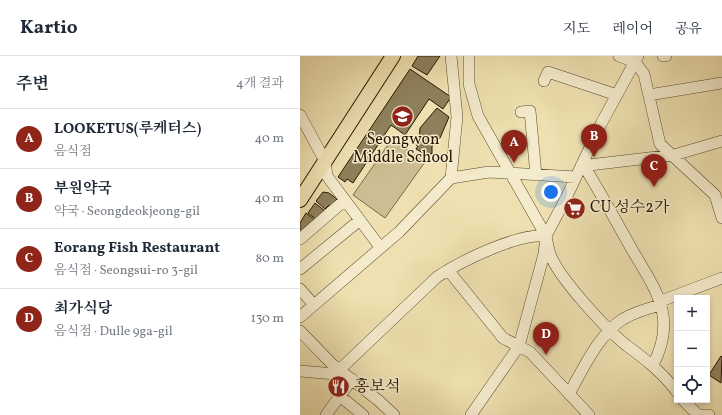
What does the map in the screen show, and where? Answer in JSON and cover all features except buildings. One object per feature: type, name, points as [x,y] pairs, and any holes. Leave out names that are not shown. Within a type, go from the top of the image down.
[{"type":"main road","points":[[300,200],[393,56]]},
{"type":"street","points":[[451,56],[457,117],[451,178]]},
{"type":"street","points":[[470,56],[469,84],[478,116],[546,236],[550,255],[563,276],[588,308],[626,345],[653,365],[674,389]]},
{"type":"street","points":[[619,56],[637,59]]},
{"type":"street","points":[[637,59],[644,74],[660,144],[718,191],[722,218]]},
{"type":"street","points":[[471,415],[519,346],[544,254],[546,236],[583,166],[617,95],[637,59]]},
{"type":"street","points":[[544,81],[548,72],[617,95]]},
{"type":"street","points":[[649,95],[722,83]]},
{"type":"street","points":[[521,112],[530,111],[536,175]]},
{"type":"street","points":[[300,115],[325,161],[327,176],[380,247]]},
{"type":"street","points":[[583,166],[674,155],[722,141]]},
{"type":"street","points":[[583,166],[651,279],[661,301],[664,326],[663,336],[659,353],[653,365]]},
{"type":"street","points":[[300,317],[399,232],[451,178],[489,172],[576,177]]},
{"type":"street","points":[[300,239],[345,200]]},
{"type":"street","points":[[300,268],[360,220]]},
{"type":"street","points":[[300,371],[335,374],[438,277],[448,270],[487,252],[519,240],[537,235],[546,236]]},
{"type":"street","points":[[448,270],[503,338],[530,352],[589,415]]},
{"type":"street","points":[[569,394],[584,368],[610,330],[623,319],[657,306],[661,301],[722,278]]},
{"type":"street","points":[[300,289],[314,305]]},
{"type":"street","points":[[300,331],[340,369],[394,415]]},
{"type":"street","points":[[326,415],[341,397],[352,379]]},
{"type":"street","points":[[341,397],[363,415]]},
{"type":"street","points":[[686,403],[698,415],[710,415]]},
{"type":"shaded area","points":[[392,139],[425,162],[385,218],[353,195]]},
{"type":"place","name":"Seongwon Middle School","points":[[403,117]]},
{"type":"place","name":"부원약국","points":[[594,157]]},
{"type":"place","name":"LOOKETUS(루케터스)","points":[[514,163]]},
{"type":"place","name":"Eorang Fish Restaurant","points":[[654,187]]},
{"type":"place","name":"CU 성수2가","points":[[575,208]]},
{"type":"place","name":"최가식당","points":[[546,355]]},
{"type":"place","name":"홍보석","points":[[338,387]]}]
